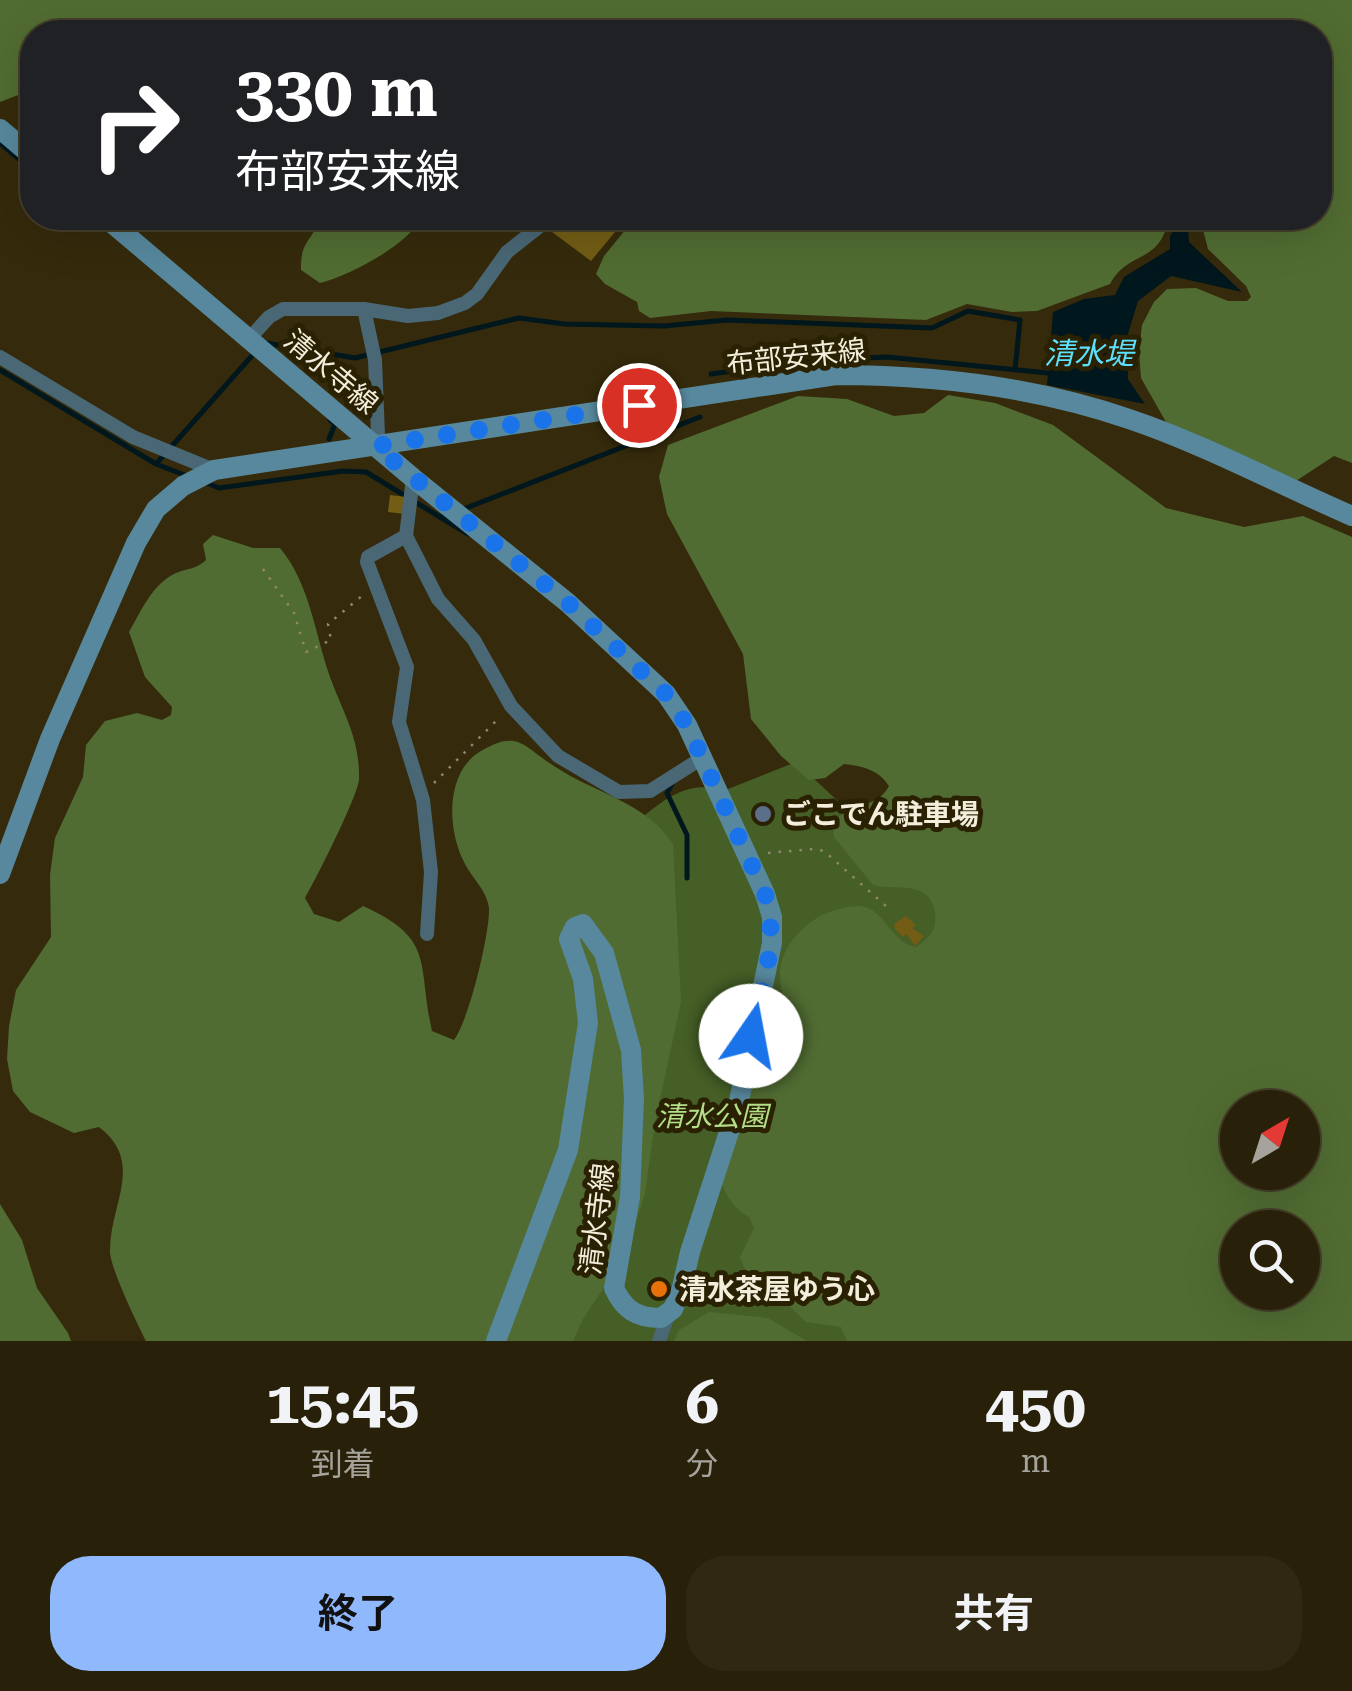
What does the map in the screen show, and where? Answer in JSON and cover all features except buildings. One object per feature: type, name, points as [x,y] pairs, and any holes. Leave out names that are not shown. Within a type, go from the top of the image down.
[{"type":"main road","points":[[0,129],[20,146]]},
{"type":"main road","name":"清水寺線","points":[[120,230],[413,478],[568,603],[666,694],[687,725],[772,917],[772,943],[739,1101],[681,1291],[668,1315],[661,1318],[638,1316],[619,1300],[614,1288],[631,1177],[631,1050],[608,964],[592,933],[583,924],[575,927],[569,939],[583,980],[588,1023],[568,1150],[496,1341]]},
{"type":"main road","name":"布部安来線","points":[[0,874],[50,739],[136,544],[156,509],[183,486],[214,470],[836,375],[907,375],[1008,390],[1130,419],[1352,516]]},
{"type":"street","points":[[250,339],[269,317],[283,309],[364,308],[408,316],[438,313],[465,304],[508,252],[535,230]]},
{"type":"street","points":[[364,308],[375,360],[375,446]]},
{"type":"street","points":[[0,357],[133,437],[214,470]]},
{"type":"street","points":[[413,478],[406,536],[438,599],[474,640],[510,706],[558,756],[619,792],[650,791],[702,758]]},
{"type":"street","points":[[406,536],[368,556],[374,586],[407,667],[399,722],[421,795],[431,872],[427,934]]},
{"type":"street","points":[[659,1341],[668,1315]]},
{"type":"path","points":[[263,569],[294,613],[306,652],[331,640],[328,624],[374,586]]},
{"type":"path","points":[[421,795],[510,706]]},
{"type":"path","points":[[746,855],[820,849],[887,907]]},
{"type":"green space","points":[[0,0],[1352,0],[1352,463],[1334,456],[1296,481],[1166,422],[1141,378],[1139,351],[1142,325],[1154,302],[1167,289],[1196,288],[1228,301],[1247,301],[1251,297],[1246,286],[1208,249],[1203,230],[1332,230],[1332,20],[20,20],[20,94],[0,102]]},
{"type":"green space","points":[[412,230],[376,258],[320,283],[301,270],[305,246],[314,231]]},
{"type":"green space","points":[[625,230],[1165,230],[1151,251],[1126,266],[1110,284],[1037,311],[1012,312],[967,304],[926,320],[711,311],[650,318],[639,311],[637,302],[605,284],[596,274],[604,256]]},
{"type":"green space","points":[[948,395],[995,403],[1053,425],[1166,508],[1244,527],[1303,516],[1352,537],[1352,1341],[847,1341],[841,1327],[806,1322],[750,1280],[740,1257],[754,1228],[720,1180],[755,1046],[784,1017],[780,977],[788,946],[821,916],[859,906],[875,912],[902,940],[916,947],[932,933],[935,913],[932,902],[920,891],[873,885],[834,837],[832,824],[846,812],[877,799],[889,786],[885,781],[870,770],[844,764],[825,778],[809,780],[781,756],[751,719],[743,654],[667,514],[659,477],[668,445],[798,396],[847,399],[894,416],[924,413]]},
{"type":"green space","points":[[213,535],[253,548],[280,548],[290,562],[305,593],[330,677],[354,738],[359,764],[357,788],[305,898],[314,914],[339,922],[363,906],[402,930],[419,955],[432,1031],[454,1040],[460,1030],[486,936],[488,901],[458,849],[452,818],[455,787],[469,760],[504,741],[520,743],[569,775],[634,808],[673,844],[681,1002],[655,1123],[645,1194],[624,1257],[573,1341],[146,1341],[111,1260],[111,1235],[123,1170],[113,1141],[99,1127],[74,1133],[30,1112],[13,1091],[7,1059],[16,990],[51,937],[50,875],[55,838],[83,777],[86,745],[105,721],[137,713],[162,720],[171,715],[172,707],[145,677],[129,632],[160,584],[206,560],[203,544]]},
{"type":"green space","name":"清水公園","points":[[796,762],[855,817],[946,886],[901,1341],[400,1341],[629,828],[661,802],[684,790],[723,791]]},
{"type":"green space","points":[[0,1204],[22,1240],[37,1288],[71,1341],[0,1341]]},
{"type":"green space","points":[[709,1312],[768,1318],[807,1341],[674,1341],[679,1330]]},
{"type":"water","name":"清水堤","points":[[1174,230],[1188,230],[1189,242],[1242,292],[1171,276],[1138,301],[1127,337],[1128,379],[1145,404],[1047,385],[1053,312],[1084,299],[1115,295],[1124,277],[1170,249]]},
{"type":"waterway","points":[[0,143],[20,160]]},
{"type":"waterway","points":[[266,343],[355,358],[519,318],[564,324],[664,326],[727,320],[932,328],[968,311],[1020,320],[1015,370]]},
{"type":"waterway","points":[[156,464],[257,350]]},
{"type":"waterway","points":[[711,374],[803,361],[887,357],[1048,373]]},
{"type":"waterway","points":[[0,370],[156,464],[187,476]]},
{"type":"waterway","points":[[461,510],[700,417]]},
{"type":"waterway","points":[[329,439],[335,424],[330,420]]},
{"type":"waterway","points":[[207,483],[219,488],[343,471],[366,472],[440,517],[450,514]]},
{"type":"waterway","points":[[440,517],[468,534]]},
{"type":"waterway","points":[[673,782],[667,793],[687,835],[687,878]]},
{"type":"place","name":"ごこでん駐車場","points":[[763,814]]},
{"type":"place","name":"清水茶屋ゆう心","points":[[659,1289]]},
{"type":"route","points":[[639,405],[375,446],[633,661],[666,694],[687,725],[772,917],[772,943],[751,1036]]}]
